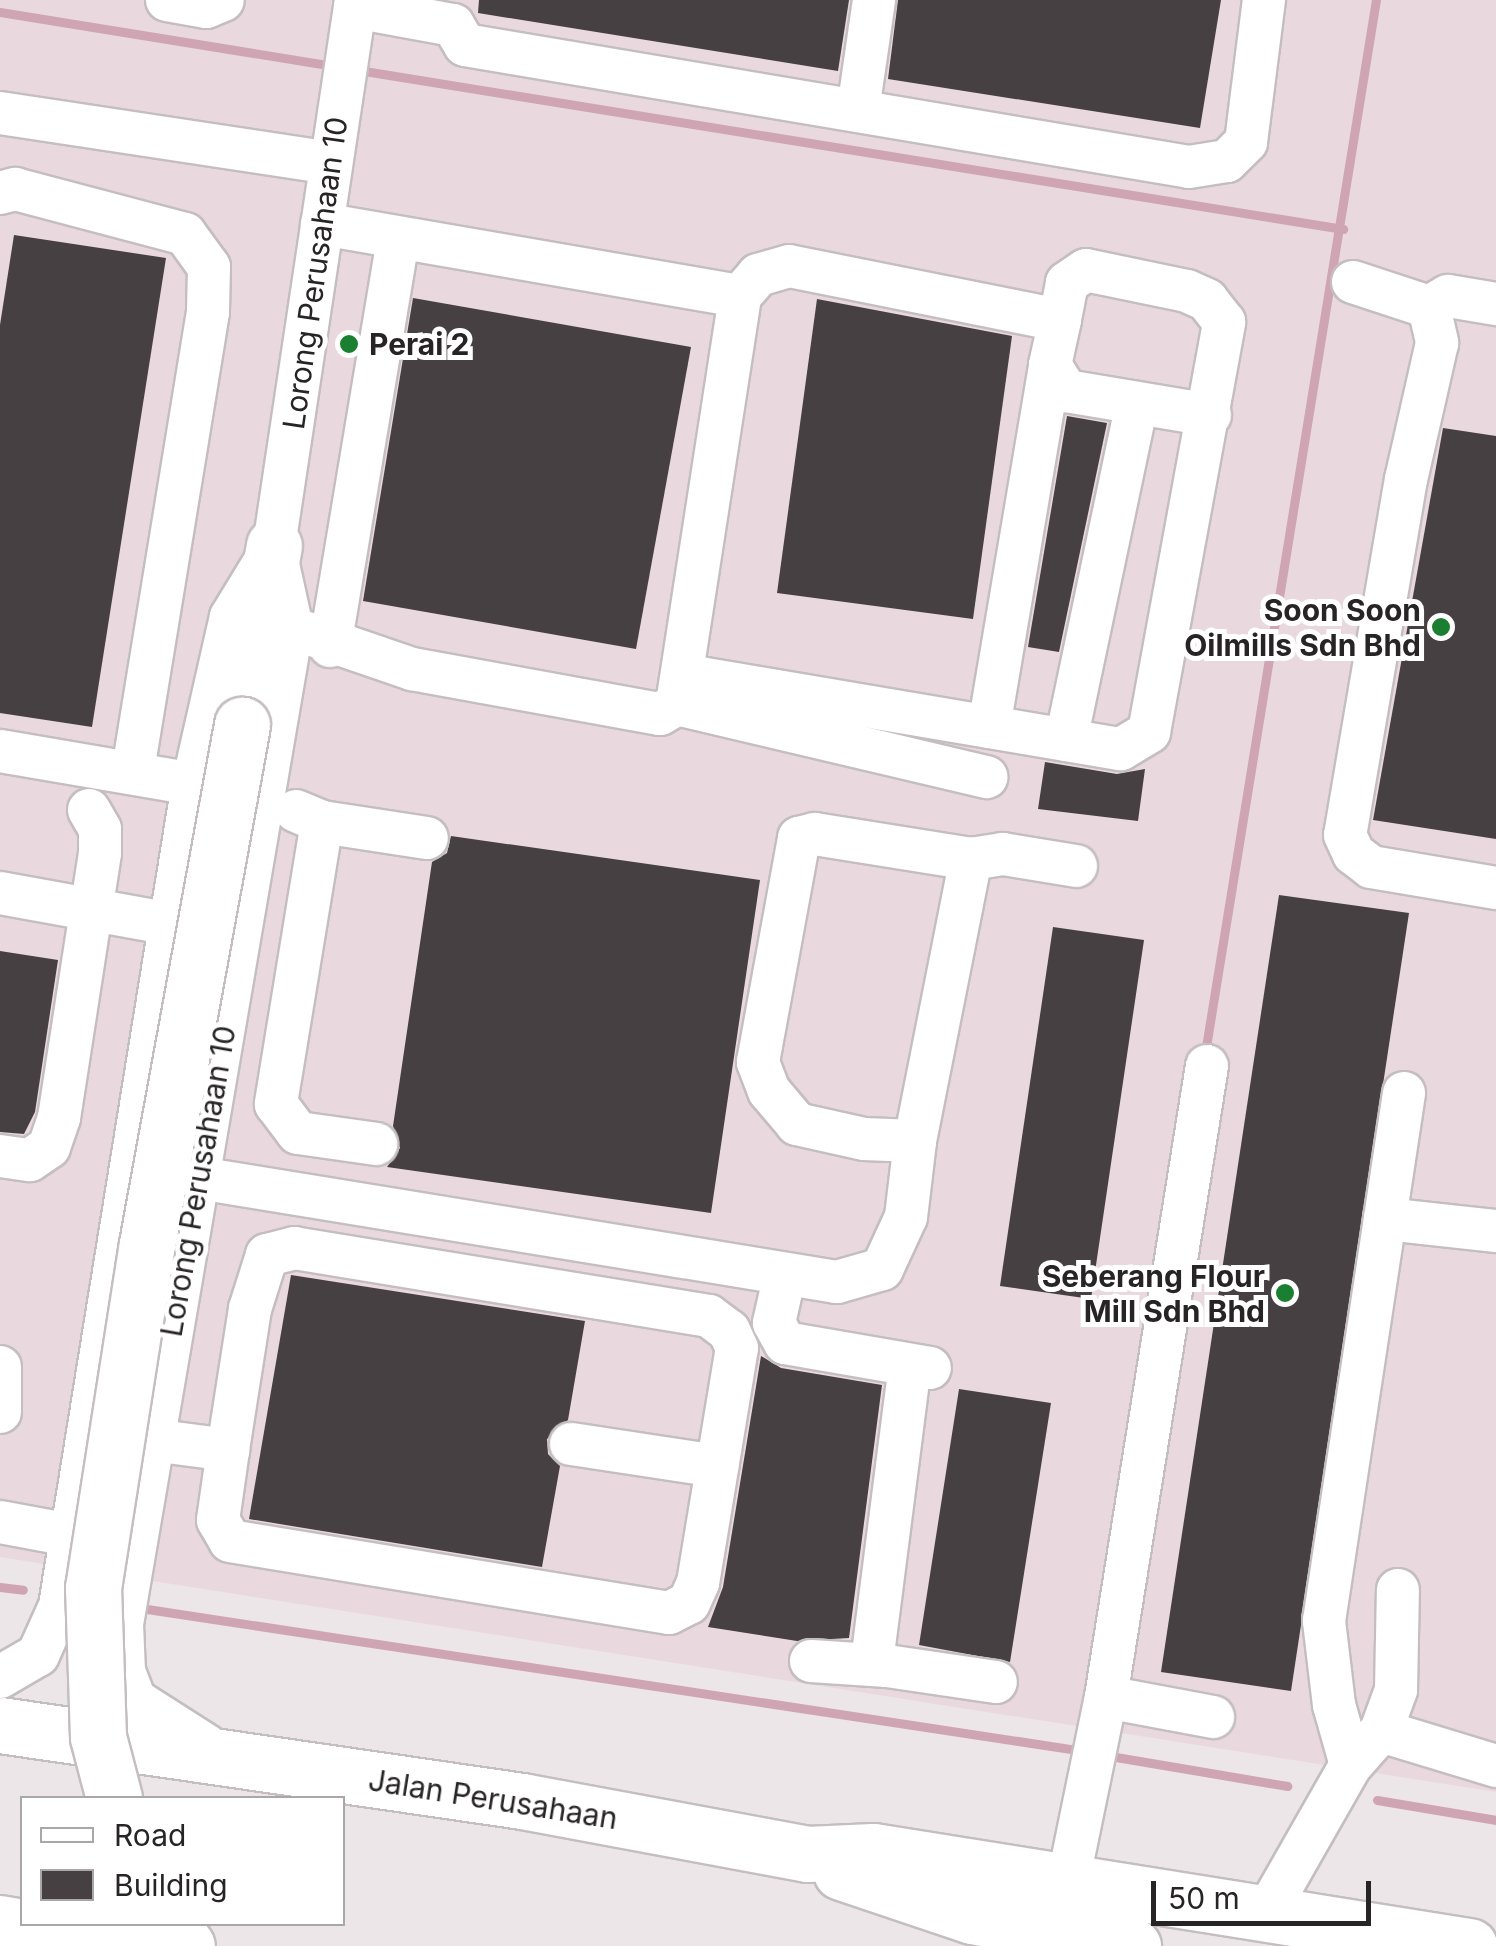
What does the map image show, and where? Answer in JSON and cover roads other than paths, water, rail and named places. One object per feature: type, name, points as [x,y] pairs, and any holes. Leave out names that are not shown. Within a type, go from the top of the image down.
[{"type":"main road","points":[[113,1796],[98,1738],[93,1588],[147,1244],[274,546]]},
{"type":"main road","name":"Jalan Perusahaan","points":[[0,1725],[522,1801],[807,1854],[872,1851],[1068,1882],[1296,1926],[1469,1946]]},
{"type":"main road","name":"Jalan Perusahaan","points":[[807,1854],[830,1868],[972,1916],[1133,1946]]},
{"type":"main road","points":[[0,1923],[134,1946]]},
{"type":"street","points":[[168,0],[206,7],[223,0]]},
{"type":"street","points":[[858,110],[874,0]]},
{"type":"street","points":[[351,36],[454,13],[465,45],[1189,167],[1227,161],[1246,142],[1264,0]]},
{"type":"street","name":"Lorong Perusahaan 10","points":[[234,1760],[155,1718],[135,1700],[124,1672],[122,1624],[292,628],[274,546],[351,36]]},
{"type":"street","points":[[0,112],[331,163]]},
{"type":"street","points":[[0,193],[15,189],[185,234],[209,267],[208,312],[133,772]]},
{"type":"street","points":[[322,224],[740,296]]},
{"type":"street","points":[[330,646],[398,239]]},
{"type":"street","points":[[292,628],[330,646],[412,669],[660,714],[680,690],[740,296],[758,275],[789,266],[1060,320]]},
{"type":"street","points":[[680,690],[989,727],[1121,749],[1149,732],[1224,322],[1206,300],[1086,270],[1067,283],[989,727]]},
{"type":"street","points":[[1353,282],[1429,307],[1448,296],[1496,304]]},
{"type":"street","points":[[1429,307],[1437,342],[1406,479],[1345,835],[1354,854],[1371,867],[1496,888]]},
{"type":"street","points":[[1050,365],[1066,391],[1210,415]]},
{"type":"street","points":[[1066,740],[1137,403]]},
{"type":"street","name":"Lorong Perusahaan 10","points":[[0,1677],[28,1666],[48,1641],[60,1606],[192,784],[231,617],[274,546]]},
{"type":"street","points":[[680,690],[986,777]]},
{"type":"street","points":[[0,751],[192,784]]},
{"type":"street","points":[[263,798],[322,822],[428,838]]},
{"type":"street","points":[[0,1156],[30,1160],[49,1147],[92,913],[100,829],[89,810]]},
{"type":"street","points":[[322,822],[276,1104],[298,1134],[376,1144]]},
{"type":"street","points":[[915,1140],[864,1140],[797,1124],[770,1091],[758,1062],[799,838],[815,834],[970,858],[1003,854],[1076,866]]},
{"type":"street","points":[[199,1178],[837,1282],[882,1269],[906,1218],[915,1140],[970,858]]},
{"type":"street","points":[[0,893],[92,913],[170,924]]},
{"type":"street","points":[[1068,1882],[1106,1697],[1208,1066]]},
{"type":"street","points":[[1350,1765],[1334,1705],[1324,1621],[1404,1093]]},
{"type":"street","points":[[1385,1219],[1496,1231]]},
{"type":"street","points":[[295,1248],[709,1316],[729,1331],[737,1348],[695,1595],[669,1612],[230,1542],[218,1520],[228,1450],[250,1309],[267,1256],[295,1248]]},
{"type":"street","points":[[785,1274],[774,1323],[786,1344],[920,1367],[874,1654],[887,1666]]},
{"type":"street","points":[[0,1367],[0,1412]]},
{"type":"street","points":[[152,1440],[228,1450]]},
{"type":"street","points":[[571,1444],[717,1466]]},
{"type":"street","points":[[0,1522],[70,1535]]},
{"type":"street","points":[[1296,1926],[1350,1765],[1381,1731],[1396,1690],[1398,1590]]},
{"type":"street","points":[[812,1661],[887,1666],[996,1682]]},
{"type":"street","points":[[1106,1697],[1213,1717]]},
{"type":"street","points":[[1381,1731],[1496,1766]]},
{"type":"waterway","points":[[1205,1053],[1376,0]]},
{"type":"waterway","points":[[0,12],[333,66]]},
{"type":"waterway","points":[[358,70],[1343,229]]},
{"type":"waterway","points":[[0,1587],[23,1590]]},
{"type":"waterway","points":[[147,1609],[1084,1751]]},
{"type":"waterway","points":[[1104,1755],[1287,1786]]},
{"type":"waterway","points":[[1377,1800],[1496,1820]]},
{"type":"place","name":"Perai 2","points":[[349,344]]},
{"type":"place","name":"Soon Soon Oilmills Sdn Bhd","points":[[1441,627]]},
{"type":"place","name":"Seberang Flour Mill Sdn Bhd","points":[[1285,1293]]}]
